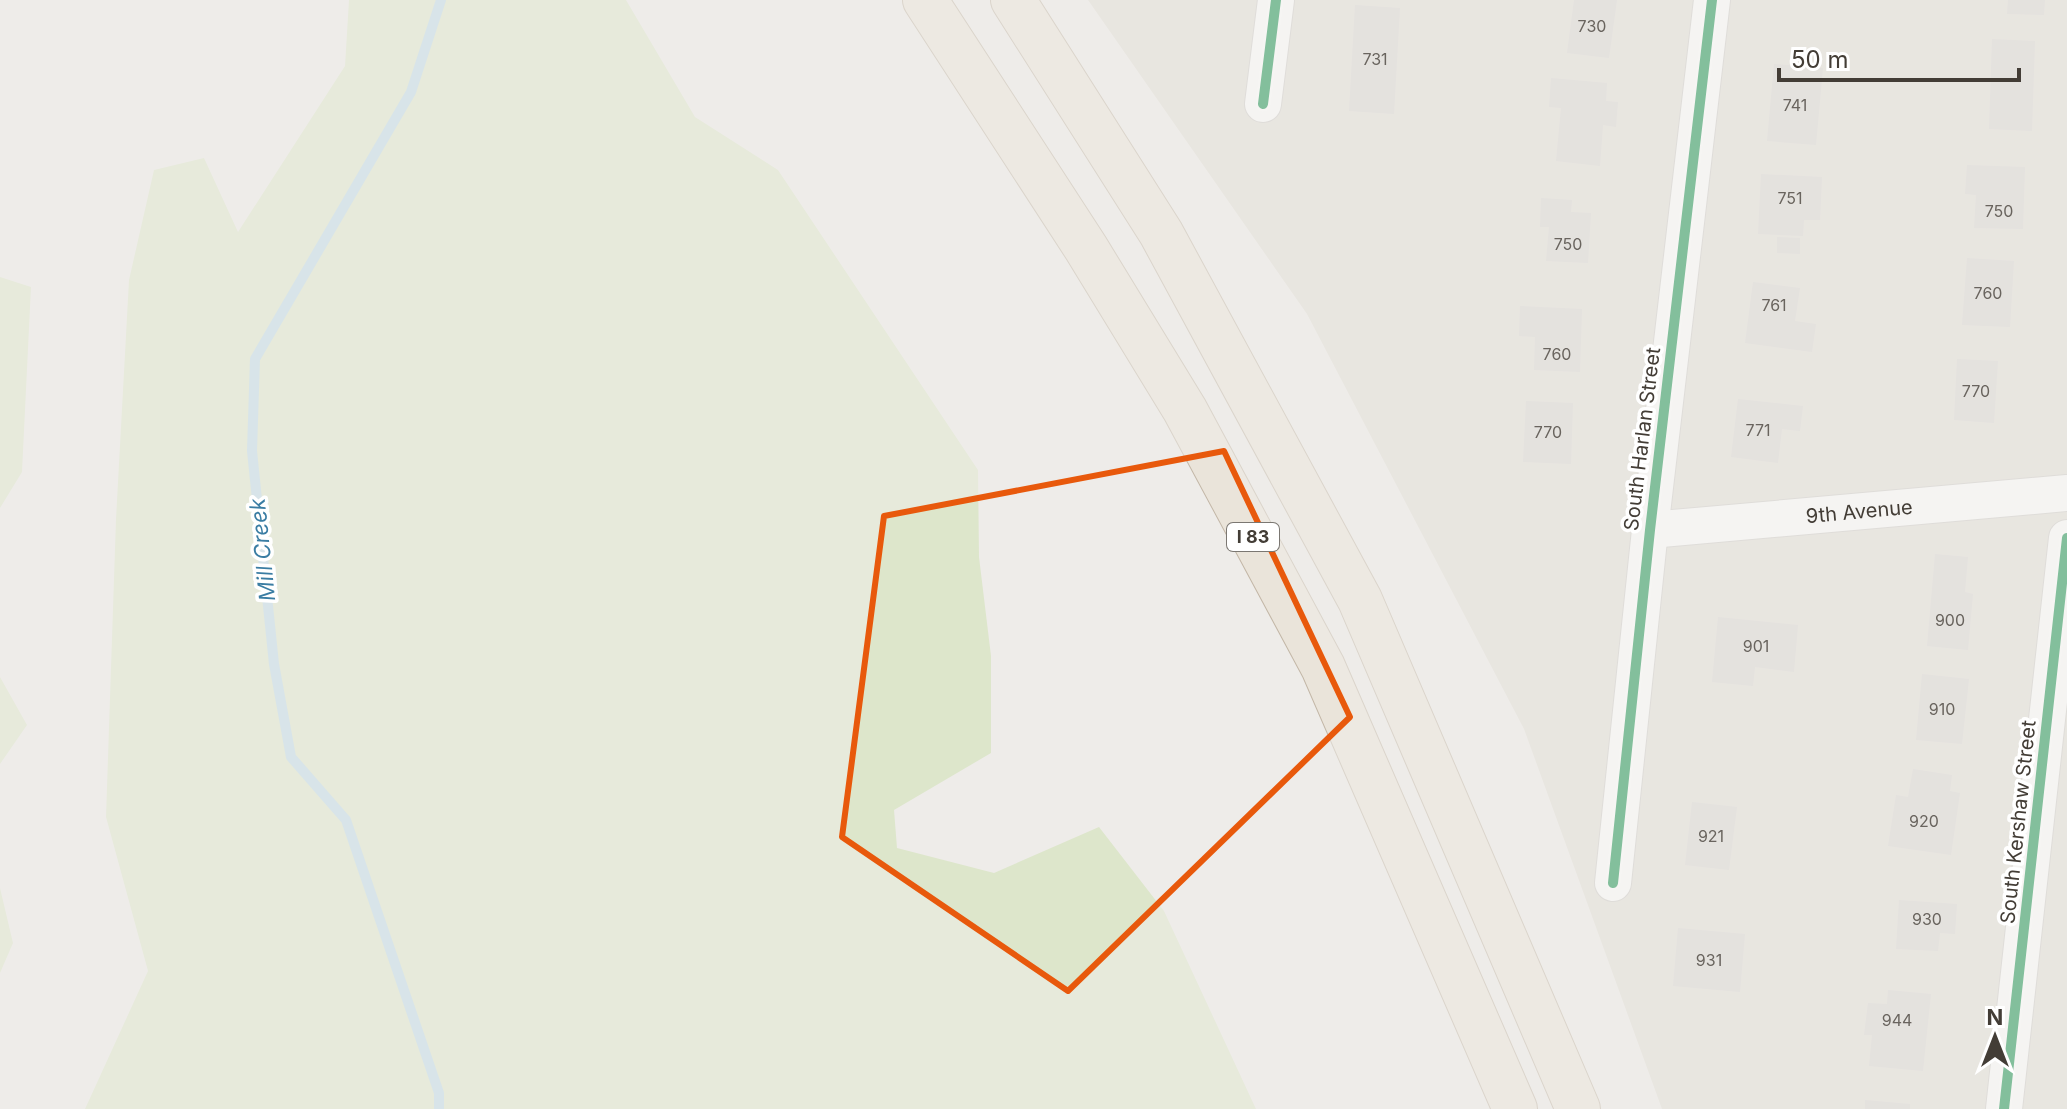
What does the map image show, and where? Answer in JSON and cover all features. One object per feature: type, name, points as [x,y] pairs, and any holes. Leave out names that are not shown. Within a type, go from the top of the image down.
[{"type":"highway","name":"I 83","points":[[925,0],[1086,248],[1185,410],[1323,667],[1515,1109]]},
{"type":"highway","points":[[1013,0],[1161,233],[1360,600],[1578,1109]]},
{"type":"street","points":[[1263,104],[1276,0]]},
{"type":"street","name":"South Harlan Street","points":[[1613,883],[1650,530],[1712,0]]},
{"type":"street","name":"9th Avenue","points":[[1650,530],[2067,493]]},
{"type":"street","name":"South Kershaw Street","points":[[2004,1109],[2067,538]]},
{"type":"highlighted area","points":[[1224,451],[1350,717],[1068,991],[842,837],[884,516]]},
{"type":"shaded area","points":[[1088,0],[2067,0],[2067,1109],[1662,1109],[1524,729],[1307,314]]},
{"type":"green space","points":[[349,0],[626,0],[695,117],[778,170],[978,470],[979,557],[991,656],[991,753],[894,810],[897,848],[994,873],[1099,827],[1164,911],[1256,1109],[85,1109],[148,971],[106,817],[116,519],[129,280],[154,170],[204,158],[238,232],[345,66]]},
{"type":"green space","points":[[0,277],[31,287],[22,472],[0,508]]},
{"type":"green space","points":[[0,677],[27,725],[0,764]]},
{"type":"green space","points":[[0,888],[13,943],[0,973]]},
{"type":"building","points":[[1574,0],[1617,0],[1609,58],[1567,53]]},
{"type":"building","points":[[2008,0],[2045,0],[2044,15],[2007,14]]},
{"type":"building","points":[[1355,5],[1400,8],[1394,114],[1349,111]]},
{"type":"building","points":[[1992,39],[2035,41],[2032,131],[1989,129]]},
{"type":"building","points":[[1774,64],[1823,68],[1816,145],[1767,141]]},
{"type":"building","points":[[1551,78],[1607,83],[1606,101],[1618,102],[1616,127],[1603,125],[1600,166],[1556,161],[1561,108],[1549,107]]},
{"type":"building","points":[[1967,165],[2025,167],[2023,229],[1974,228],[1976,195],[1965,194]]},
{"type":"building","points":[[1761,174],[1822,177],[1820,220],[1804,220],[1803,236],[1758,234]]},
{"type":"building","points":[[1541,198],[1572,200],[1571,212],[1591,213],[1588,263],[1546,261],[1549,227],[1540,227]]},
{"type":"building","points":[[1777,237],[1800,238],[1800,254],[1777,253]]},
{"type":"building","points":[[1967,258],[2014,261],[2010,327],[1962,325]]},
{"type":"building","points":[[1753,282],[1800,288],[1795,321],[1816,324],[1812,352],[1745,343]]},
{"type":"building","points":[[1520,306],[1582,309],[1580,372],[1534,370],[1535,337],[1519,336]]},
{"type":"building","points":[[1957,359],[1998,361],[1994,423],[1954,420]]},
{"type":"building","points":[[1738,399],[1803,406],[1800,431],[1782,429],[1778,463],[1731,457]]},
{"type":"building","points":[[1526,401],[1573,403],[1571,464],[1523,462]]},
{"type":"building","points":[[1935,554],[1968,557],[1965,592],[1973,594],[1968,650],[1927,646]]},
{"type":"building","points":[[1718,617],[1798,625],[1794,672],[1755,667],[1753,686],[1712,682]]},
{"type":"building","points":[[1922,674],[1969,679],[1962,744],[1916,740]]},
{"type":"building","points":[[1913,769],[1952,775],[1950,791],[1960,793],[1951,855],[1888,846],[1896,795],[1908,797]]},
{"type":"building","points":[[1692,802],[1737,807],[1729,870],[1685,865]]},
{"type":"building","points":[[1899,900],[1957,904],[1955,934],[1940,933],[1938,951],[1896,949]]},
{"type":"building","points":[[1678,928],[1745,934],[1740,992],[1673,986]]},
{"type":"building","points":[[1888,990],[1931,994],[1923,1071],[1869,1066],[1872,1035],[1864,1035],[1868,1003],[1887,1004]]},
{"type":"building","points":[[1865,1100],[1910,1104],[1910,1109],[1865,1109]]},
{"type":"waterway","name":"Mill Creek","points":[[439,1109],[439,1093],[346,820],[291,757],[274,664],[252,451],[255,359],[411,92],[441,0]]},
{"type":"cycle path","points":[[1263,104],[1276,0]]},
{"type":"cycle path","points":[[1613,883],[1650,530],[1712,0]]},
{"type":"cycle path","points":[[2004,1109],[2067,538]]}]
